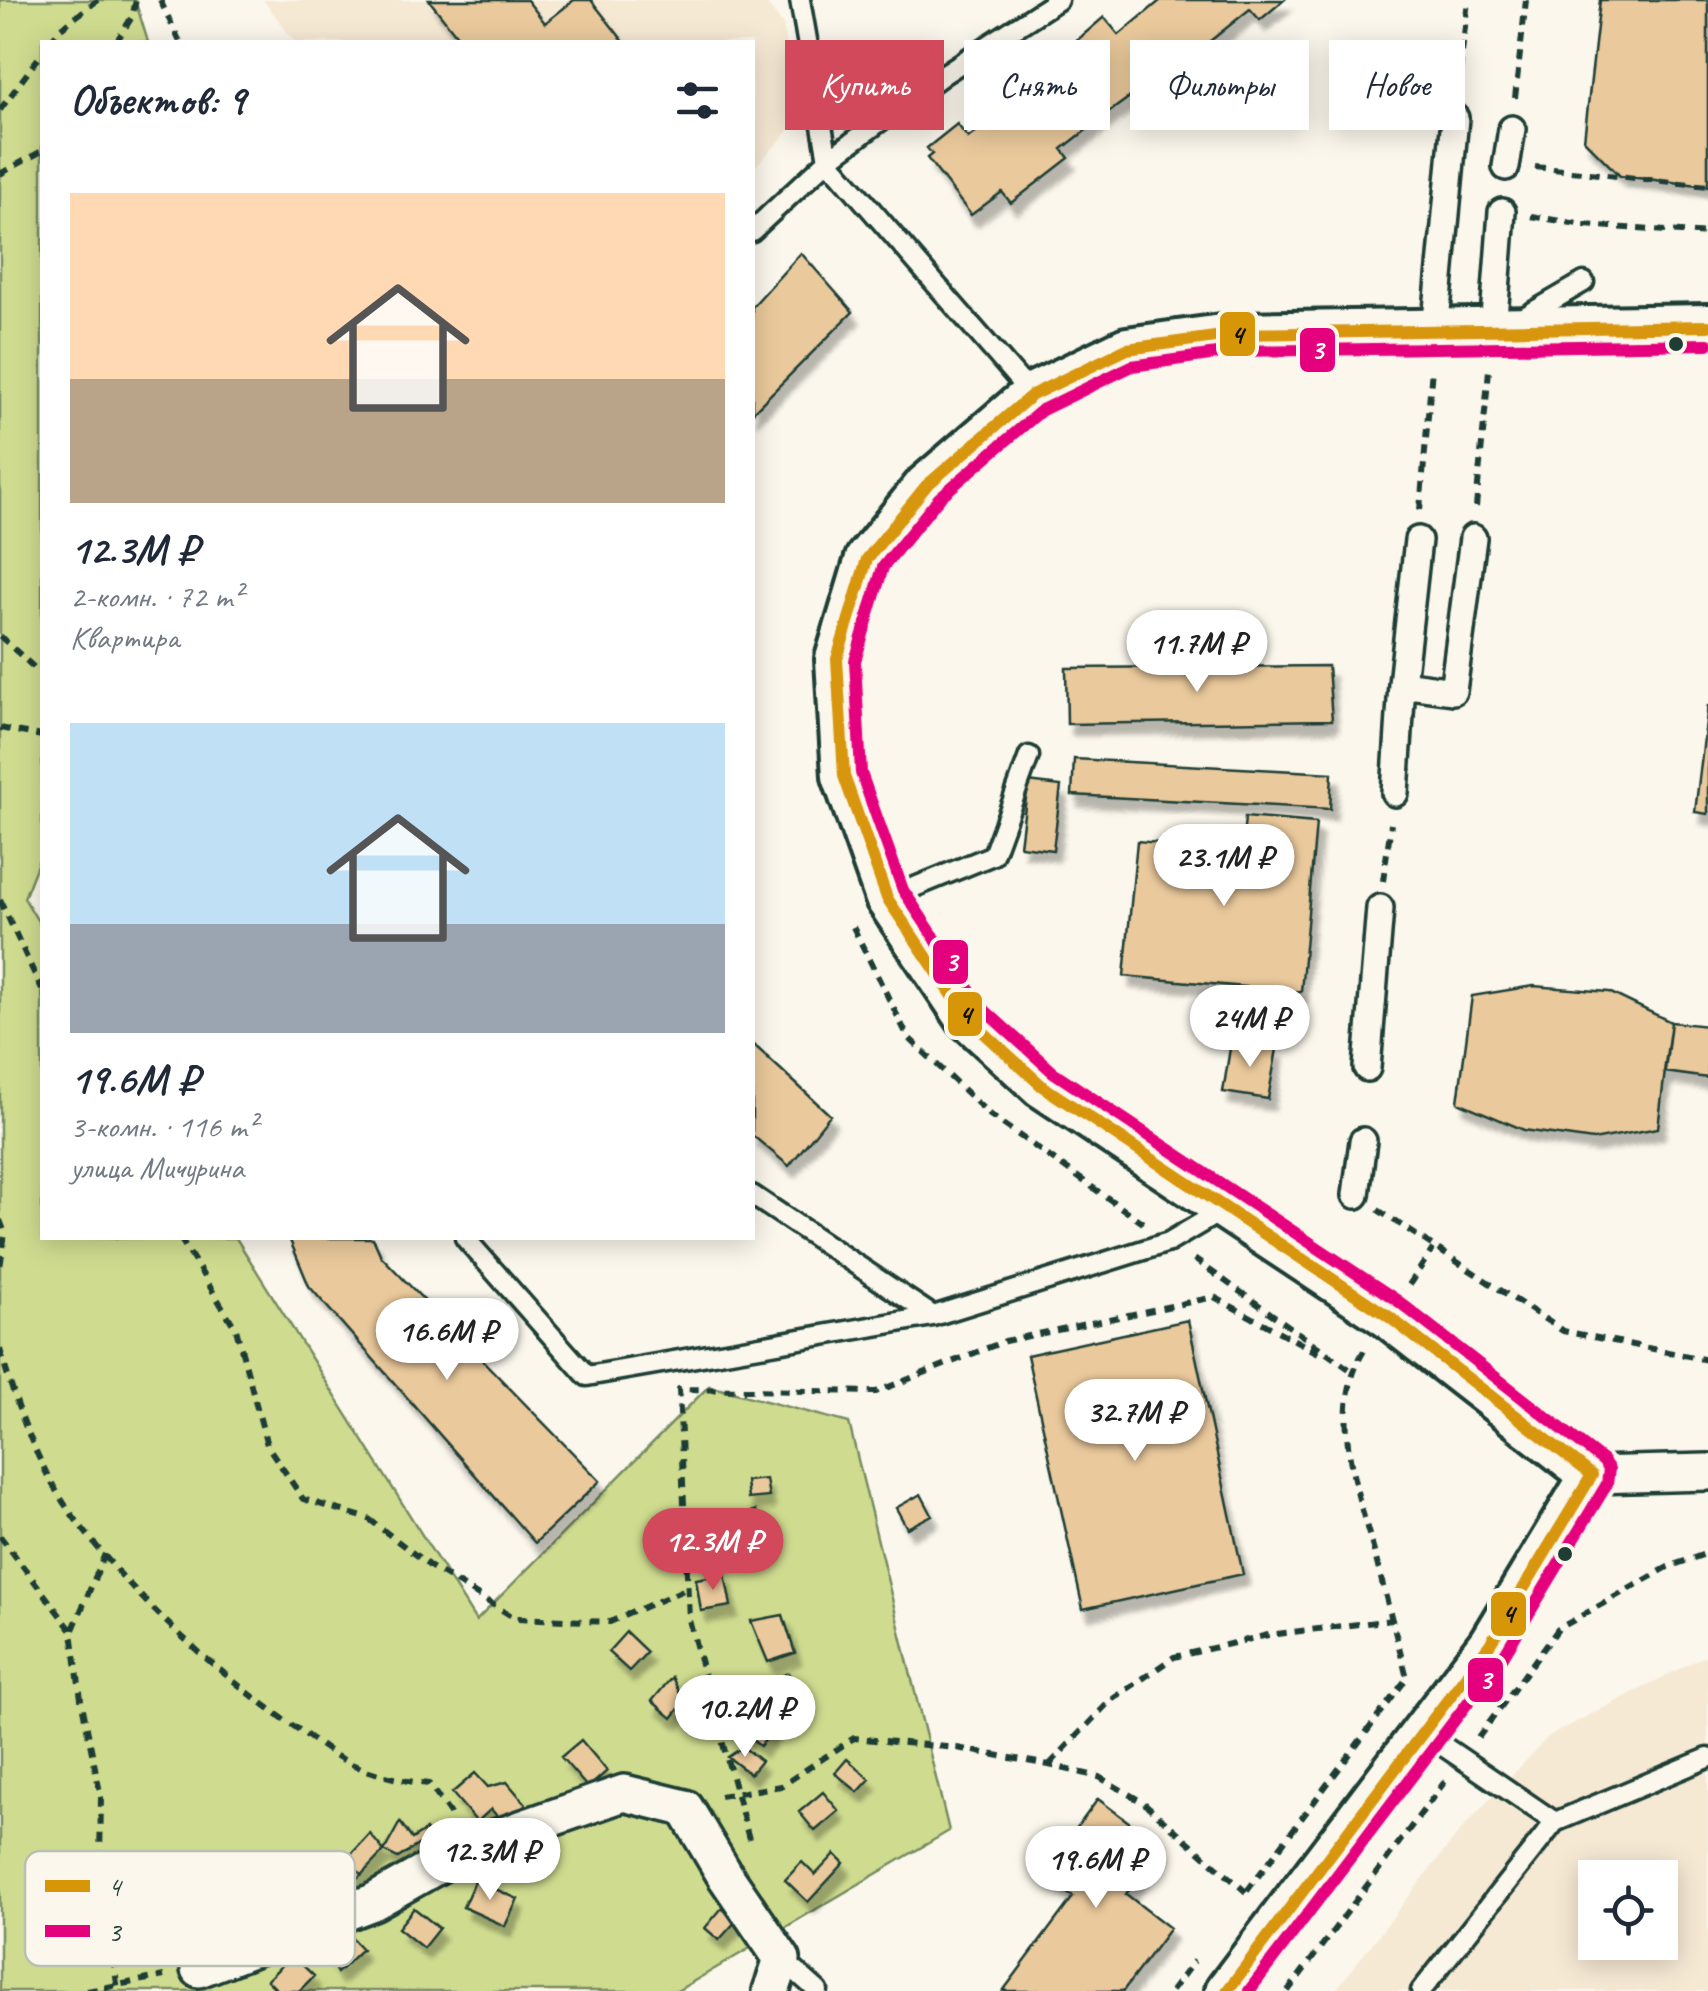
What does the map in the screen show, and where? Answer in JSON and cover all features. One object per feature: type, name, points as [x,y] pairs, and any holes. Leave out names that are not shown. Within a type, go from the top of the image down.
[{"type":"street","points":[[1506,168],[1512,129]]},
{"type":"street","points":[[1435,332],[1454,130]]},
{"type":"street","points":[[1497,331],[1502,212]]},
{"type":"street","points":[[1708,326],[1237,334],[1127,349],[1032,395],[926,486],[867,559],[838,660],[844,776],[887,898],[966,1016],[1042,1086],[1388,1316],[1592,1475],[1708,1472]]},
{"type":"street","points":[[1402,684],[1453,692],[1473,538]]},
{"type":"street","points":[[1395,793],[1418,540]]},
{"type":"street","points":[[1367,1068],[1380,908]]},
{"type":"street","points":[[1356,1195],[1363,1141]]},
{"type":"street","points":[[1227,1991],[1490,1644],[1592,1475]]},
{"type":"street","points":[[355,1909],[472,1846],[624,1793],[685,1808],[777,1975]]},
{"type":"street","points":[[199,1970],[209,1966]]},
{"type":"lane","points":[[800,0],[828,160],[1032,395]]},
{"type":"lane","points":[[755,228],[828,160],[944,74],[1058,0]]},
{"type":"lane","points":[[1497,331],[1584,282]]},
{"type":"lane","points":[[887,898],[993,855],[1029,756]]},
{"type":"lane","points":[[755,1196],[933,1316]]},
{"type":"lane","points":[[467,1240],[587,1376],[933,1316],[1168,1242],[1224,1209]]},
{"type":"lane","points":[[1424,1733],[1555,1822]]},
{"type":"lane","points":[[1420,1991],[1555,1822],[1708,1758]]},
{"type":"lane","points":[[777,1975],[818,1991]]},
{"type":"path","points":[[52,40],[98,0]]},
{"type":"path","points":[[117,40],[132,17],[136,0]]},
{"type":"path","points":[[160,0],[179,40]]},
{"type":"path","points":[[1464,40],[1468,0]]},
{"type":"path","points":[[1512,129],[1526,0]]},
{"type":"path","points":[[0,110],[40,56]]},
{"type":"path","points":[[0,174],[40,152]]},
{"type":"path","points":[[1506,168],[1531,166],[1708,186]]},
{"type":"path","points":[[1502,212],[1584,225],[1708,234]]},
{"type":"path","points":[[1473,538],[1497,331]]},
{"type":"path","points":[[1418,540],[1435,332]]},
{"type":"path","points":[[0,636],[40,673]]},
{"type":"path","points":[[0,728],[40,736]]},
{"type":"path","points":[[1380,908],[1395,793]]},
{"type":"path","points":[[0,900],[40,986]]},
{"type":"path","points":[[846,913],[908,1037],[990,1115],[1352,1371]]},
{"type":"path","points":[[1356,1195],[1562,1331],[1708,1360]]},
{"type":"path","points":[[0,1220],[5,1232],[0,1268]]},
{"type":"path","points":[[181,1240],[236,1329],[266,1445],[303,1499],[370,1519],[431,1567],[516,1618],[610,1622],[688,1588]]},
{"type":"path","points":[[752,1847],[689,1620],[679,1389],[876,1392],[1004,1341],[1214,1297],[1352,1371]]},
{"type":"path","points":[[0,1348],[16,1407],[66,1506],[105,1554],[182,1635],[260,1703],[344,1760],[406,1782],[429,1784],[472,1846]]},
{"type":"path","points":[[1256,1878],[1408,1678],[1349,1460],[1352,1371],[1363,1352]]},
{"type":"path","points":[[0,1536],[72,1632],[101,1797],[100,1851]]},
{"type":"path","points":[[72,1632],[105,1554]]},
{"type":"path","points":[[1049,1764],[1110,1701],[1174,1657],[1268,1635],[1392,1620]]},
{"type":"path","points":[[685,1808],[736,1791],[781,1786],[854,1738],[957,1748],[1099,1777],[1144,1804],[1246,1892]]},
{"type":"path","points":[[87,1991],[199,1970]]},
{"type":"shaded area","points":[[263,0],[764,0],[783,25],[785,130],[790,130],[755,167],[755,40],[293,40]]},
{"type":"shaded area","points":[[1708,1654],[1708,1991],[1335,1991],[1460,1831],[1549,1736]]},
{"type":"green space","points":[[0,0],[135,0],[147,40],[40,40],[40,857],[24,898],[40,925],[40,1240],[237,1240],[476,1621],[709,1386],[849,1423],[949,1831],[677,1991],[0,1991]]},
{"type":"building","points":[[429,0],[527,0],[545,23],[574,0],[591,0],[622,40],[460,40]]},
{"type":"building","points":[[1161,0],[1284,0],[1260,20],[1250,9],[1211,40],[1130,40],[1130,97],[1110,112],[1110,40],[1077,40],[1104,17],[1119,35]]},
{"type":"building","points":[[1600,0],[1708,0],[1708,186],[1620,176],[1584,140]]},
{"type":"building","points":[[957,124],[968,138],[978,130],[1086,130],[1062,149],[1069,158],[1011,203],[1002,192],[971,215],[927,158],[932,154],[927,148]]},
{"type":"building","points":[[801,253],[853,312],[755,410],[755,304]]},
{"type":"building","points":[[1328,666],[1332,720],[1067,724],[1066,668]]},
{"type":"building","points":[[1708,705],[1708,814],[1695,812]]},
{"type":"building","points":[[1074,759],[1332,773],[1330,809],[1072,795]]},
{"type":"building","points":[[1028,782],[1061,786],[1053,850],[1020,846]]},
{"type":"building","points":[[1245,817],[1316,823],[1301,992],[1124,976],[1137,841],[1242,850]]},
{"type":"building","points":[[1533,986],[1609,992],[1671,1022],[1658,1128],[1593,1140],[1524,1130],[1458,1102],[1472,996]]},
{"type":"building","points":[[1671,1022],[1708,1026],[1708,1078],[1664,1072]]},
{"type":"building","points":[[1231,1042],[1277,1049],[1268,1099],[1223,1092]]},
{"type":"building","points":[[755,1046],[830,1115],[789,1166],[755,1138]]},
{"type":"building","points":[[290,1240],[374,1240],[381,1256],[600,1481],[535,1543],[309,1286]]},
{"type":"building","points":[[1188,1320],[1243,1574],[1083,1609],[1027,1355]]},
{"type":"building","points":[[766,1479],[769,1497],[748,1499],[746,1481]]},
{"type":"building","points":[[921,1494],[932,1515],[907,1528],[896,1508]]},
{"type":"building","points":[[756,1510],[759,1532],[739,1536],[736,1519]]},
{"type":"building","points":[[719,1518],[724,1554],[700,1557],[695,1521]]},
{"type":"building","points":[[725,1574],[731,1606],[701,1611],[696,1579]]},
{"type":"building","points":[[783,1615],[795,1653],[768,1662],[751,1621]]},
{"type":"building","points":[[626,1632],[647,1652],[629,1671],[608,1652]]},
{"type":"building","points":[[789,1673],[798,1701],[771,1709],[763,1682]]},
{"type":"building","points":[[672,1677],[684,1702],[672,1718],[652,1701]]},
{"type":"building","points":[[751,1681],[753,1706],[721,1710],[718,1685]]},
{"type":"building","points":[[753,1715],[773,1730],[760,1746],[740,1731]]},
{"type":"building","points":[[581,1740],[607,1771],[588,1788],[561,1757]]},
{"type":"building","points":[[743,1747],[761,1761],[750,1774],[728,1757]]},
{"type":"building","points":[[847,1759],[870,1779],[858,1792],[835,1773]]},
{"type":"building","points":[[475,1773],[488,1787],[507,1782],[529,1808],[506,1827],[491,1809],[477,1822],[452,1793]]},
{"type":"building","points":[[823,1792],[839,1811],[815,1831],[799,1812]]},
{"type":"building","points":[[1098,1799],[1162,1847],[1126,1894],[1170,1928],[1123,1991],[1003,1991],[1073,1897],[1042,1875]]},
{"type":"building","points":[[400,1822],[412,1839],[426,1830],[430,1837],[398,1858],[384,1851]]},
{"type":"building","points":[[370,1834],[384,1851],[362,1874],[355,1869],[354,1851]]},
{"type":"building","points":[[835,1854],[844,1863],[808,1902],[785,1880],[802,1862],[815,1875]]},
{"type":"building","points":[[475,1880],[518,1899],[505,1926],[463,1907]]},
{"type":"building","points":[[414,1908],[439,1928],[423,1948],[398,1928]]},
{"type":"building","points":[[722,1908],[736,1921],[719,1940],[705,1928]]},
{"type":"building","points":[[281,1966],[304,1966],[314,1976],[299,1991],[278,1991],[267,1980]]},
{"type":"transit line","name":"4","points":[[1227,1991],[1490,1644],[1592,1475],[1388,1316],[1042,1086],[967,1017],[887,898],[844,776],[837,659],[867,559],[926,486],[1032,395],[1127,349],[1237,334],[1708,326]]},
{"type":"transit line","name":"3","points":[[1249,1991],[1504,1655],[1607,1484],[1609,1469],[1398,1301],[1053,1072],[980,1006],[903,890],[861,773],[855,661],[883,567],[939,498],[1042,410],[1132,366],[1238,351],[1708,344]]}]
